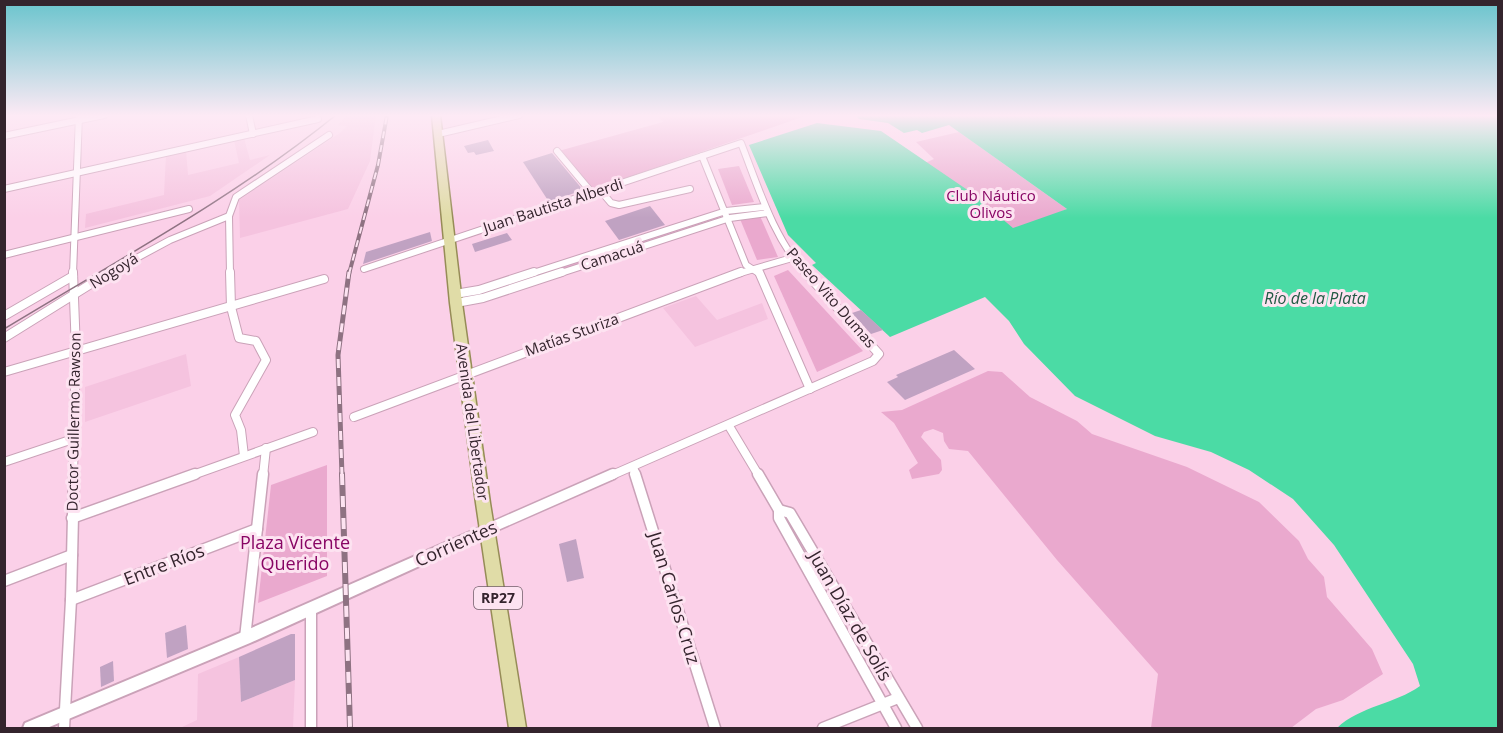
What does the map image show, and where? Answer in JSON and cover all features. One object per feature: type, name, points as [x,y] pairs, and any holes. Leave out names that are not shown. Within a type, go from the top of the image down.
[{"type":"main road","name":"Avenida del Libertador","points":[[440,149],[466,374],[518,729]]},
{"type":"street","name":"Doctor Guillermo Rawson","points":[[64,721],[71,600],[76,351],[74,276],[78,149]]},
{"type":"street","points":[[4,189],[182,149]]},
{"type":"street","points":[[244,456],[241,430],[235,415],[266,360],[256,341],[239,338],[231,307],[229,216],[236,197],[308,149]]},
{"type":"street","name":"Juan Bautista Alberdi","points":[[364,269],[722,149]]},
{"type":"street","name":"Paseo Vito Dumas","points":[[743,149],[767,210],[792,258],[879,354]]},
{"type":"street","points":[[557,151],[592,193]]},
{"type":"street","points":[[702,156],[728,214],[746,265],[760,273],[810,389]]},
{"type":"street","points":[[600,190],[611,204],[616,205],[690,189]]},
{"type":"street","points":[[4,255],[189,209]]},
{"type":"street","name":"Camacuá","points":[[456,299],[483,298],[728,214],[767,210]]},
{"type":"street","name":"Nogoyá","points":[[4,338],[158,243],[191,228],[229,216]]},
{"type":"street","name":"Camacuá","points":[[456,299],[536,272],[658,237]]},
{"type":"street","name":"Matías Sturiza","points":[[354,417],[753,268],[792,258]]},
{"type":"street","points":[[536,272],[540,279]]},
{"type":"street","points":[[4,316],[74,276]]},
{"type":"street","points":[[4,372],[324,279]]},
{"type":"street","name":"Corrientes","points":[[30,729],[64,721],[488,530],[729,426],[873,361],[879,354]]},
{"type":"street","name":"Juan Díaz de Solís","points":[[729,426],[779,510],[779,518],[896,729]]},
{"type":"street","points":[[72,518],[313,432]]},
{"type":"street","points":[[4,462],[73,439]]},
{"type":"street","points":[[245,638],[266,448]]},
{"type":"street","name":"Juan Carlos Cruz","points":[[633,467],[715,729]]},
{"type":"street","name":"Juan Díaz de Solís","points":[[779,510],[790,513],[917,729]]},
{"type":"street","name":"Entre Ríos","points":[[71,600],[257,529]]},
{"type":"street","points":[[4,581],[72,555]]},
{"type":"street","points":[[310,609],[310,729]]},
{"type":"street","points":[[823,729],[898,698]]},
{"type":"shaded area","points":[[236,149],[247,149],[250,160],[270,155],[210,196],[85,228],[86,214],[164,195],[166,155],[186,151],[188,175],[239,163]]},
{"type":"shaded area","points":[[316,149],[372,149],[370,161],[348,209],[240,238],[239,200]]},
{"type":"shaded area","points":[[696,296],[717,320],[762,303],[768,319],[695,347],[663,308]]},
{"type":"shaded area","points":[[186,354],[191,386],[85,422],[85,387]]},
{"type":"shaded area","points":[[239,657],[241,702],[295,680],[293,728],[180,728],[197,720],[198,674]]},
{"type":"green space","points":[[565,149],[709,149],[588,191],[555,152]]},
{"type":"green space","name":"Club Náutico Olivos","points":[[924,149],[983,149],[1067,209],[937,266],[956,183],[925,163],[934,159]]},
{"type":"green space","points":[[739,166],[754,202],[732,205],[718,169]]},
{"type":"green space","points":[[718,215],[719,219],[482,296],[480,291]]},
{"type":"green space","points":[[760,216],[778,257],[757,260],[740,219]]},
{"type":"green space","points":[[788,270],[863,351],[817,372],[774,276]]},
{"type":"green space","points":[[988,371],[1002,372],[1030,397],[1077,421],[1092,434],[1187,467],[1259,502],[1299,541],[1308,559],[1324,577],[1327,597],[1372,649],[1383,674],[1343,700],[1316,709],[1291,728],[1151,728],[1158,674],[1057,560],[968,451],[949,449],[944,441],[943,433],[933,429],[924,432],[921,437],[941,460],[942,470],[939,474],[912,479],[909,470],[918,463],[894,423],[881,412],[902,410]]},
{"type":"green space","name":"Plaza Vicente Querido","points":[[327,465],[327,576],[258,603],[271,485]]},
{"type":"water","name":"Río de la Plata","points":[[751,149],[908,149],[969,191],[1013,228],[1067,209],[983,149],[1498,149],[1498,728],[1337,728],[1356,715],[1420,686],[1413,664],[1334,545],[1293,499],[1249,470],[1211,452],[1155,436],[1075,396],[1024,344],[1009,321],[985,297],[890,337],[812,265],[816,263],[788,235]]},
{"type":"building","points":[[466,149],[494,151],[476,155],[474,152],[468,153]]},
{"type":"building","points":[[552,153],[583,190],[549,202],[523,162]]},
{"type":"building","points":[[650,206],[665,225],[619,240],[605,221]]},
{"type":"building","points":[[430,232],[432,241],[363,264],[366,252]]},
{"type":"building","points":[[507,233],[512,240],[475,252],[472,244]]},
{"type":"building","points":[[861,310],[883,330],[871,334],[852,313]]},
{"type":"building","points":[[954,350],[975,369],[905,400],[887,382],[898,377],[896,375]]},
{"type":"building","points":[[576,539],[584,578],[567,582],[559,544]]},
{"type":"building","points":[[186,625],[188,649],[167,658],[165,633]]},
{"type":"building","points":[[295,634],[295,680],[241,702],[239,657]]},
{"type":"building","points":[[113,661],[114,681],[101,687],[100,667]]},
{"type":"tram line","points":[[4,329],[216,201],[291,149]]},
{"type":"railway","points":[[349,274],[381,149]]},
{"type":"railway","points":[[342,476],[338,355],[349,272]]},
{"type":"railway","points":[[342,474],[350,728]]}]
